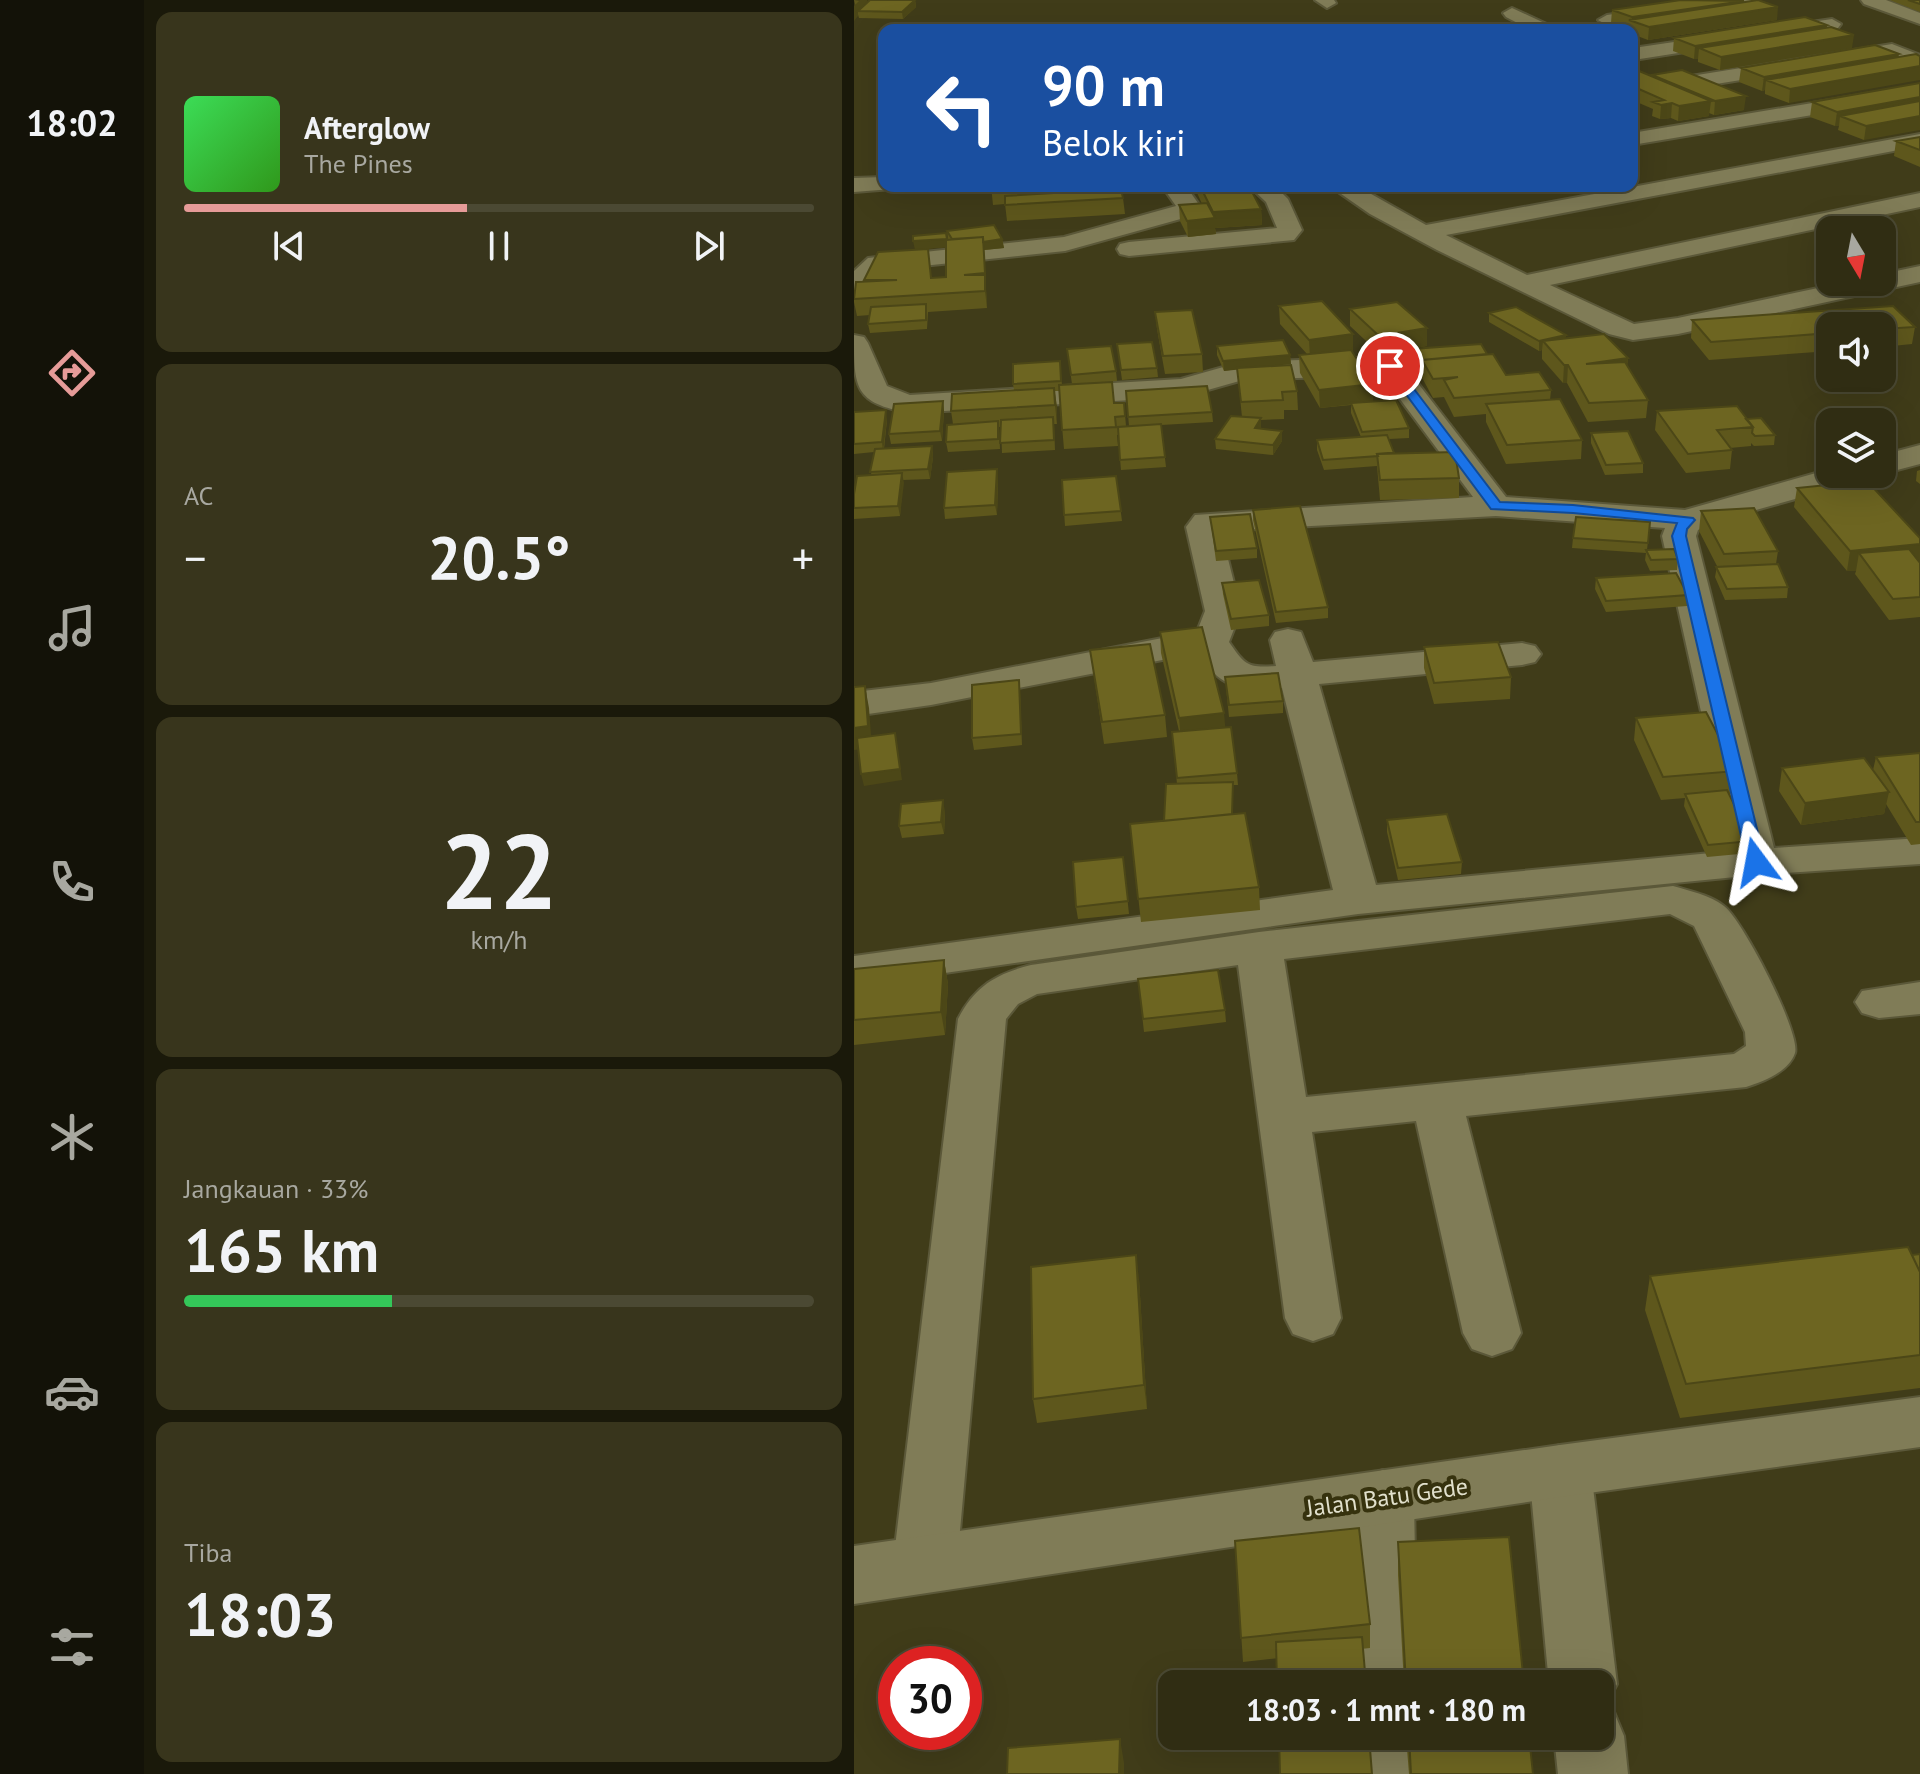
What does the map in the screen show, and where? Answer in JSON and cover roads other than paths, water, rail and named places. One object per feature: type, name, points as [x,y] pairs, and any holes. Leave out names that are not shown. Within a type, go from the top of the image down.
[{"type":"street","points":[[1607,20],[1749,0]]},
{"type":"street","points":[[1870,0],[1920,19]]},
{"type":"street","points":[[1804,12],[1920,62]]},
{"type":"street","points":[[1512,13],[1533,24]]},
{"type":"street","points":[[1638,52],[1844,29]]},
{"type":"street","points":[[1678,75],[1892,50]]},
{"type":"street","points":[[1638,53],[1678,75],[1769,116]]},
{"type":"street","points":[[1638,138],[1920,91]]},
{"type":"street","points":[[1638,118],[1671,133]]},
{"type":"street","points":[[1426,232],[1920,140]]},
{"type":"street","points":[[854,185],[878,184]]},
{"type":"street","points":[[854,285],[877,263],[1065,244],[1123,226],[1175,216],[1187,210],[1188,206],[1178,192]]},
{"type":"street","points":[[1269,193],[1325,192]]},
{"type":"street","points":[[1361,192],[1426,232],[1525,283],[1633,332],[1678,326],[1817,296]]},
{"type":"street","points":[[1129,249],[1285,235],[1290,230],[1269,193]]},
{"type":"street","points":[[1525,283],[1920,200]]},
{"type":"street","points":[[1896,279],[1920,274]]},
{"type":"street","points":[[854,343],[871,389],[884,399],[910,404],[1183,388],[1241,371],[1390,366],[1496,506]]},
{"type":"street","points":[[1896,461],[1920,454]]},
{"type":"street","points":[[1209,645],[1223,611],[1203,527],[1207,522],[1496,506],[1573,509],[1688,520],[1816,483]]},
{"type":"street","points":[[1688,520],[1680,528],[1679,536],[1756,862]]},
{"type":"street","points":[[854,704],[931,694],[1176,645],[1209,645],[1215,648],[1228,670],[1253,679],[1292,657],[1522,654]]},
{"type":"street","points":[[1292,657],[1358,900]]},
{"type":"street","points":[[854,971],[1358,900],[1756,862],[1920,851]]},
{"type":"street","points":[[925,1564],[982,1019],[988,1005],[1012,986],[1031,980],[1259,947],[1673,900],[1711,917],[1731,950],[1769,1032],[1771,1052],[1746,1070],[1283,1117]]},
{"type":"street","points":[[1259,947],[1313,1318]]},
{"type":"street","points":[[1437,1101],[1492,1333]]},
{"type":"street","name":"Jalan Batu Gede","points":[[854,1575],[1560,1471],[1920,1422]]},
{"type":"street","points":[[1560,1471],[1581,1670]]},
{"type":"street","points":[[1383,1497],[1383,1670]]},
{"type":"street","points":[[1383,1750],[1383,1774]]},
{"type":"street","points":[[1590,1750],[1593,1774]]}]
